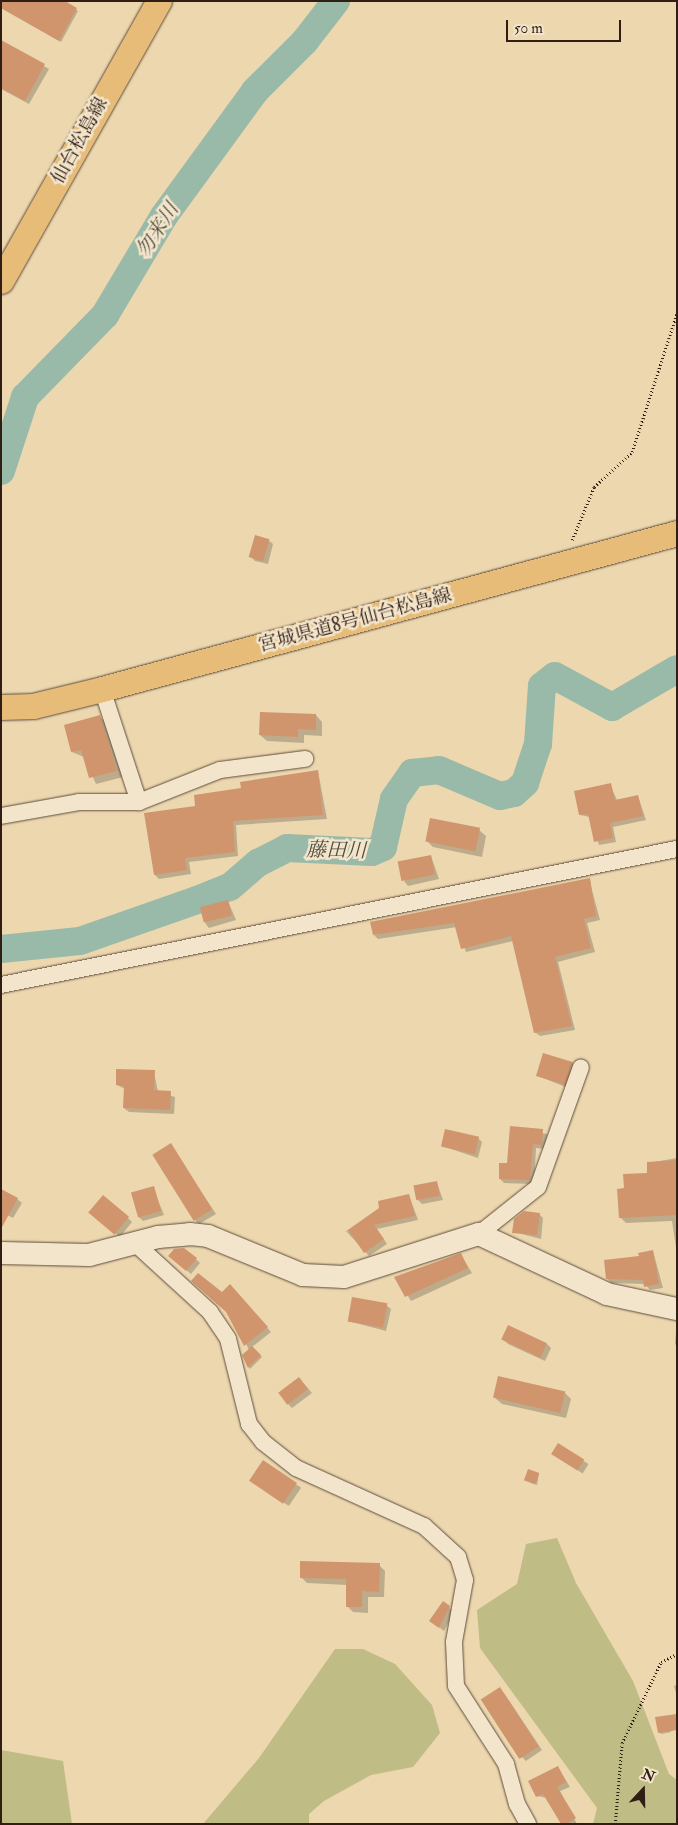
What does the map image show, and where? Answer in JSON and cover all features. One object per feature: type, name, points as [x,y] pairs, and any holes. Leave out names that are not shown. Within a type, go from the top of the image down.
[{"type":"main road","name":"仙台松島線","points":[[1,280],[159,1]]},
{"type":"main road","name":"宮城県道8号仙台松島線","points":[[1,720],[33,706],[677,533]]},
{"type":"main road","name":"宮城県道8号仙台松島線","points":[[1,707],[33,706]]},
{"type":"street","points":[[102,689],[139,802]]},
{"type":"street","points":[[1,816],[79,802],[139,802],[220,770],[305,759]]},
{"type":"street","points":[[1,985],[677,849]]},
{"type":"street","points":[[1,1253],[89,1255],[137,1245],[158,1237],[208,1236],[304,1275],[344,1277],[479,1234],[538,1186],[581,1067]]},
{"type":"street","points":[[479,1234],[606,1294],[677,1309]]},
{"type":"street","points":[[137,1245],[203,1305],[228,1339],[249,1424],[264,1442],[304,1472],[424,1526],[458,1557],[464,1580],[454,1642],[456,1686],[506,1764],[517,1804],[528,1824]]},
{"type":"path","points":[[572,542],[594,487],[632,452],[677,312]]},
{"type":"path","points":[[616,1824],[622,1743],[661,1662],[677,1654]]},
{"type":"shaded area","points":[[557,1538],[576,1583],[633,1681],[669,1774],[677,1780],[677,1824],[593,1824],[597,1808],[480,1648],[477,1610],[517,1584],[526,1544]]},
{"type":"shaded area","points":[[335,1649],[363,1649],[395,1664],[432,1705],[440,1733],[413,1767],[371,1775],[324,1801],[309,1814],[309,1824],[203,1824],[259,1758]]},
{"type":"shaded area","points":[[1,1750],[63,1761],[72,1824],[1,1824]]},
{"type":"building","points":[[1,1],[65,1],[77,8],[59,41],[1,8]]},
{"type":"building","points":[[1,40],[45,64],[25,101],[1,88]]},
{"type":"building","points":[[255,535],[269,539],[263,561],[249,557]]},
{"type":"building","points":[[260,712],[316,714],[316,730],[298,729],[298,737],[259,735]]},
{"type":"building","points":[[100,715],[117,771],[89,778],[81,750],[71,752],[64,725]]},
{"type":"building","points":[[318,770],[323,815],[233,821],[235,852],[185,858],[187,870],[154,875],[144,813],[195,806],[194,795],[241,788],[240,782]]},
{"type":"building","points":[[611,783],[615,800],[638,795],[643,816],[610,823],[613,838],[594,842],[588,814],[579,815],[574,791]]},
{"type":"building","points":[[430,818],[480,828],[475,851],[425,842]]},
{"type":"building","points":[[431,855],[435,875],[401,881],[398,861]]},
{"type":"building","points":[[590,878],[596,916],[584,919],[591,948],[555,957],[572,1026],[534,1033],[511,936],[461,949],[454,923],[373,935],[370,922]]},
{"type":"building","points":[[228,900],[232,916],[204,923],[200,907]]},
{"type":"building","points":[[543,1053],[573,1062],[566,1085],[536,1076]]},
{"type":"building","points":[[116,1069],[155,1070],[154,1090],[171,1091],[170,1110],[123,1108],[124,1086],[116,1085]]},
{"type":"building","points":[[510,1126],[543,1129],[542,1145],[533,1144],[530,1180],[499,1179],[499,1163],[507,1163]]},
{"type":"building","points":[[445,1129],[479,1137],[475,1154],[441,1147]]},
{"type":"building","points":[[171,1143],[212,1209],[194,1221],[152,1155]]},
{"type":"building","points":[[677,1160],[677,1215],[619,1218],[617,1189],[624,1188],[623,1174],[647,1173],[647,1162]]},
{"type":"building","points":[[437,1181],[440,1196],[416,1200],[413,1186]]},
{"type":"building","points":[[154,1186],[161,1211],[138,1218],[131,1193]]},
{"type":"building","points":[[1,1189],[18,1198],[1,1229]]},
{"type":"building","points":[[409,1194],[415,1216],[374,1225],[384,1239],[364,1253],[349,1231],[345,1232],[379,1208],[378,1201]]},
{"type":"building","points":[[103,1195],[129,1217],[114,1234],[88,1213]]},
{"type":"building","points":[[524,1211],[540,1213],[537,1235],[512,1233],[514,1219]]},
{"type":"building","points":[[184,1248],[197,1258],[186,1271],[168,1256],[174,1249]]},
{"type":"building","points":[[653,1250],[659,1284],[644,1287],[643,1280],[606,1279],[604,1260],[639,1256],[638,1253]]},
{"type":"building","points":[[461,1253],[468,1268],[405,1297],[394,1277]]},
{"type":"building","points":[[198,1273],[222,1292],[230,1284],[268,1327],[244,1346],[226,1312],[191,1281]]},
{"type":"building","points":[[352,1297],[387,1303],[383,1328],[348,1322]]},
{"type":"building","points":[[508,1325],[547,1343],[540,1358],[501,1340]]},
{"type":"building","points":[[252,1346],[261,1355],[248,1368],[242,1355]]},
{"type":"building","points":[[498,1376],[565,1392],[560,1413],[493,1397]]},
{"type":"building","points":[[299,1377],[308,1389],[287,1405],[278,1393]]},
{"type":"building","points":[[558,1443],[584,1459],[577,1470],[551,1454]]},
{"type":"building","points":[[263,1460],[297,1483],[283,1504],[249,1481]]},
{"type":"building","points":[[528,1469],[539,1473],[535,1484],[524,1480]]},
{"type":"building","points":[[300,1561],[380,1563],[379,1592],[362,1591],[362,1607],[346,1607],[346,1579],[300,1578]]},
{"type":"building","points":[[443,1601],[450,1606],[439,1628],[429,1621]]},
{"type":"building","points":[[500,1687],[539,1747],[519,1759],[481,1700]]},
{"type":"building","points":[[677,1714],[677,1730],[658,1733],[655,1717]]},
{"type":"building","points":[[558,1766],[566,1782],[557,1787],[576,1818],[566,1824],[561,1824],[543,1794],[536,1797],[528,1781]]},
{"type":"waterway","name":"勿来川","points":[[1,471],[25,397],[105,315],[164,216],[255,91],[305,41],[336,1]]},
{"type":"waterway","name":"藤田川","points":[[1,949],[80,941],[197,900],[230,887],[258,863],[287,848],[372,852],[383,847],[394,799],[412,773],[439,770],[500,796],[514,793],[525,783],[538,744],[542,686],[555,676],[612,707],[677,669]]}]
